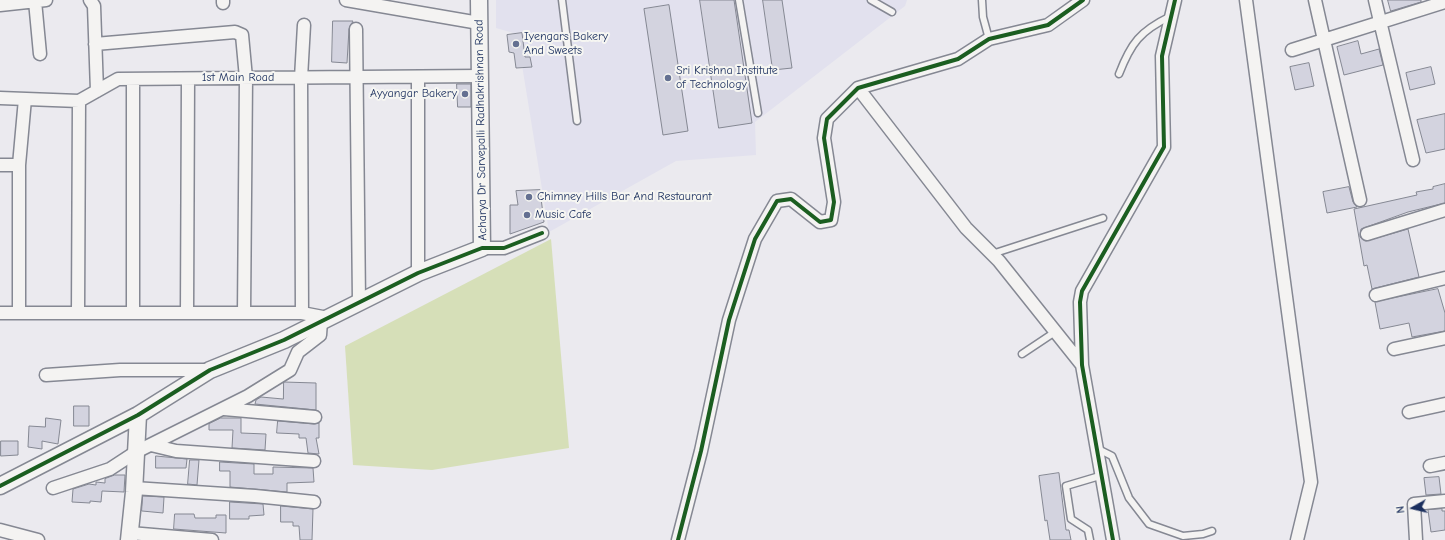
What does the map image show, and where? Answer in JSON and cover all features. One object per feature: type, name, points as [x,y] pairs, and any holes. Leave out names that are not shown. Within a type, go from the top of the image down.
[{"type":"street","points":[[90,0],[94,6],[97,91]]},
{"type":"street","points":[[346,0],[480,24]]},
{"type":"street","name":"Acharya Dr Sarvepalli Radhakrishnan Road","points":[[0,486],[138,415],[210,370],[284,340],[418,273],[482,248],[479,0]]},
{"type":"street","points":[[678,540],[701,451],[729,320],[755,238],[777,201],[791,199],[820,222],[831,220],[834,202],[824,138],[827,119],[858,88],[958,59],[988,39],[1048,26],[1083,0]]},
{"type":"street","points":[[1113,540],[1103,475],[1082,365],[1080,302],[1082,291],[1164,147],[1162,56],[1175,0]]},
{"type":"street","points":[[1246,0],[1312,482],[1297,540]]},
{"type":"street","points":[[1315,0],[1360,200]]},
{"type":"street","points":[[1374,0],[1413,160]]},
{"type":"street","points":[[0,5],[41,1],[40,54]]},
{"type":"street","points":[[1292,50],[1444,3]]},
{"type":"street","points":[[302,313],[301,78],[304,25]]},
{"type":"street","points":[[356,29],[359,302]]},
{"type":"street","points":[[95,44],[235,32],[242,35],[244,42],[246,78],[244,313]]},
{"type":"street","name":"1st Main Road","points":[[79,101],[118,79],[481,76]]},
{"type":"street","points":[[418,77],[418,273]]},
{"type":"street","points":[[133,79],[133,313]]},
{"type":"street","points":[[187,313],[188,79]]},
{"type":"street","points":[[858,88],[966,228],[992,254],[1082,365]]},
{"type":"street","points":[[0,98],[79,101],[78,313]]},
{"type":"street","points":[[19,313],[19,165],[25,99]]},
{"type":"street","points":[[0,165],[19,165]]},
{"type":"street","points":[[1367,234],[1445,210]]},
{"type":"street","points":[[482,248],[504,248],[542,233]]},
{"type":"street","points":[[1376,295],[1445,278]]},
{"type":"street","points":[[0,313],[302,313],[325,320],[320,335],[298,352],[290,370],[248,396],[136,452],[110,468],[53,488]]},
{"type":"street","points":[[1394,349],[1445,338]]},
{"type":"street","points":[[46,375],[120,370],[210,370]]},
{"type":"street","points":[[1410,412],[1445,404]]},
{"type":"street","points":[[223,409],[316,417]]},
{"type":"street","points":[[138,415],[130,536],[212,540]]},
{"type":"street","points":[[151,445],[176,451],[314,461]]},
{"type":"street","points":[[1430,466],[1445,463]]},
{"type":"street","points":[[134,488],[255,496],[314,502]]},
{"type":"street","points":[[1416,540],[1414,504],[1445,501]]},
{"type":"street","points":[[0,530],[38,540]]},
{"type":"lane","points":[[562,0],[577,122]]},
{"type":"lane","points":[[739,0],[758,113]]},
{"type":"lane","points":[[871,0],[892,12]]},
{"type":"lane","points":[[982,0],[988,39]]},
{"type":"lane","points":[[1119,74],[1131,46],[1136,39],[1155,24],[1171,16]]},
{"type":"lane","points":[[992,254],[1103,218]]},
{"type":"lane","points":[[1022,354],[1055,332]]},
{"type":"lane","points":[[1098,449],[1112,456],[1129,498],[1149,524],[1183,536],[1203,534],[1212,531]]},
{"type":"lane","points":[[1090,540],[1088,530],[1071,519],[1066,486],[1103,475]]},
{"type":"shaded area","name":"Sri Krishna Institute of Technology","points":[[496,0],[907,0],[905,6],[755,122],[756,155],[676,161],[549,232],[517,34],[496,28]]},
{"type":"green space","points":[[551,239],[569,448],[432,470],[353,465],[345,346]]},
{"type":"building","points":[[700,0],[734,0],[752,123],[719,128]]},
{"type":"building","points":[[763,0],[782,0],[792,68],[773,70]]},
{"type":"building","points":[[1388,0],[1421,0],[1421,2],[1391,11]]},
{"type":"building","points":[[669,5],[688,131],[663,135],[644,9]]},
{"type":"building","points":[[333,21],[353,21],[349,29],[347,63],[332,62]]},
{"type":"building","points":[[522,33],[525,57],[530,57],[532,67],[516,68],[514,53],[509,52],[507,35]]},
{"type":"building","points":[[1358,41],[1361,54],[1379,49],[1383,65],[1344,75],[1337,47]]},
{"type":"building","points":[[1309,63],[1314,86],[1295,90],[1290,67]]},
{"type":"building","points":[[1431,67],[1435,84],[1410,90],[1406,73]]},
{"type":"building","name":"Ayyangar Bakery","points":[[457,84],[471,84],[471,107],[458,107]]},
{"type":"building","points":[[1445,114],[1445,149],[1426,153],[1417,120]]},
{"type":"building","points":[[1445,184],[1445,203],[1408,212],[1361,229],[1360,237],[1366,241],[1408,229],[1419,277],[1372,289],[1367,265],[1364,266],[1354,209],[1417,195],[1416,192],[1433,189],[1433,187]]},
{"type":"building","points":[[1349,187],[1353,202],[1357,207],[1327,213],[1323,192]]},
{"type":"building","name":"Music Cafe","points":[[540,190],[544,222],[510,234],[510,205],[518,205],[516,191]]},
{"type":"building","points":[[1438,289],[1445,313],[1445,331],[1412,337],[1409,323],[1380,329],[1375,302]]},
{"type":"building","points":[[284,382],[316,383],[316,410],[255,404],[256,400],[261,397],[283,399]]},
{"type":"building","points":[[74,406],[89,406],[89,426],[74,426]]},
{"type":"building","points":[[46,418],[61,420],[58,444],[42,441],[42,449],[28,447],[29,426],[45,427]]},
{"type":"building","points":[[221,418],[241,418],[241,433],[266,434],[265,450],[232,448],[233,430],[209,430],[209,424]]},
{"type":"building","points":[[278,421],[314,424],[319,423],[319,438],[316,438],[319,454],[308,453],[306,438],[299,438],[299,434],[277,433]]},
{"type":"building","points":[[1,441],[18,441],[18,455],[1,456]]},
{"type":"building","points":[[156,456],[187,459],[186,468],[156,468]]},
{"type":"building","points":[[190,460],[199,460],[197,485],[188,484]]},
{"type":"building","points":[[220,462],[254,464],[254,474],[273,474],[273,467],[313,468],[314,482],[287,483],[287,492],[230,487],[230,471],[220,471]]},
{"type":"building","points":[[1059,473],[1066,530],[1069,530],[1071,540],[1050,540],[1047,520],[1045,521],[1039,476]]},
{"type":"building","points":[[115,475],[125,475],[124,492],[102,491],[101,502],[72,502],[73,489],[89,484],[96,485],[96,482],[105,483],[105,479]]},
{"type":"building","points":[[1439,477],[1441,494],[1426,495],[1424,478]]},
{"type":"building","points":[[143,496],[164,497],[163,513],[142,511]]},
{"type":"building","points":[[230,502],[263,504],[264,515],[249,516],[249,519],[230,519]]},
{"type":"building","points":[[281,506],[313,509],[312,540],[300,540],[299,526],[293,526],[293,522],[281,522]]},
{"type":"building","points":[[1442,509],[1442,511],[1445,511],[1445,530],[1431,532],[1428,510]]},
{"type":"building","points":[[175,514],[194,514],[195,518],[216,518],[216,515],[226,515],[226,533],[174,529]]},
{"type":"cycle path","points":[[678,540],[701,451],[729,320],[755,239],[777,201],[791,199],[820,222],[831,220],[834,202],[824,138],[827,119],[858,88],[958,59],[989,39],[1048,25],[1083,0]]},
{"type":"cycle path","points":[[1113,540],[1082,365],[1080,302],[1082,291],[1164,147],[1162,56],[1175,0]]},
{"type":"cycle path","points":[[0,486],[138,415],[210,370],[284,340],[418,273],[482,248],[504,248],[542,233]]},
{"type":"place","name":"Iyengars Bakery And Sweets","points":[[516,44]]},
{"type":"place","name":"Sri Krishna Institute of Technology","points":[[668,78]]},
{"type":"place","name":"Ayyangar Bakery","points":[[465,94]]},
{"type":"place","name":"Chimney Hills Bar And Restaurant","points":[[529,197]]},
{"type":"place","name":"Music Cafe","points":[[527,215]]}]
